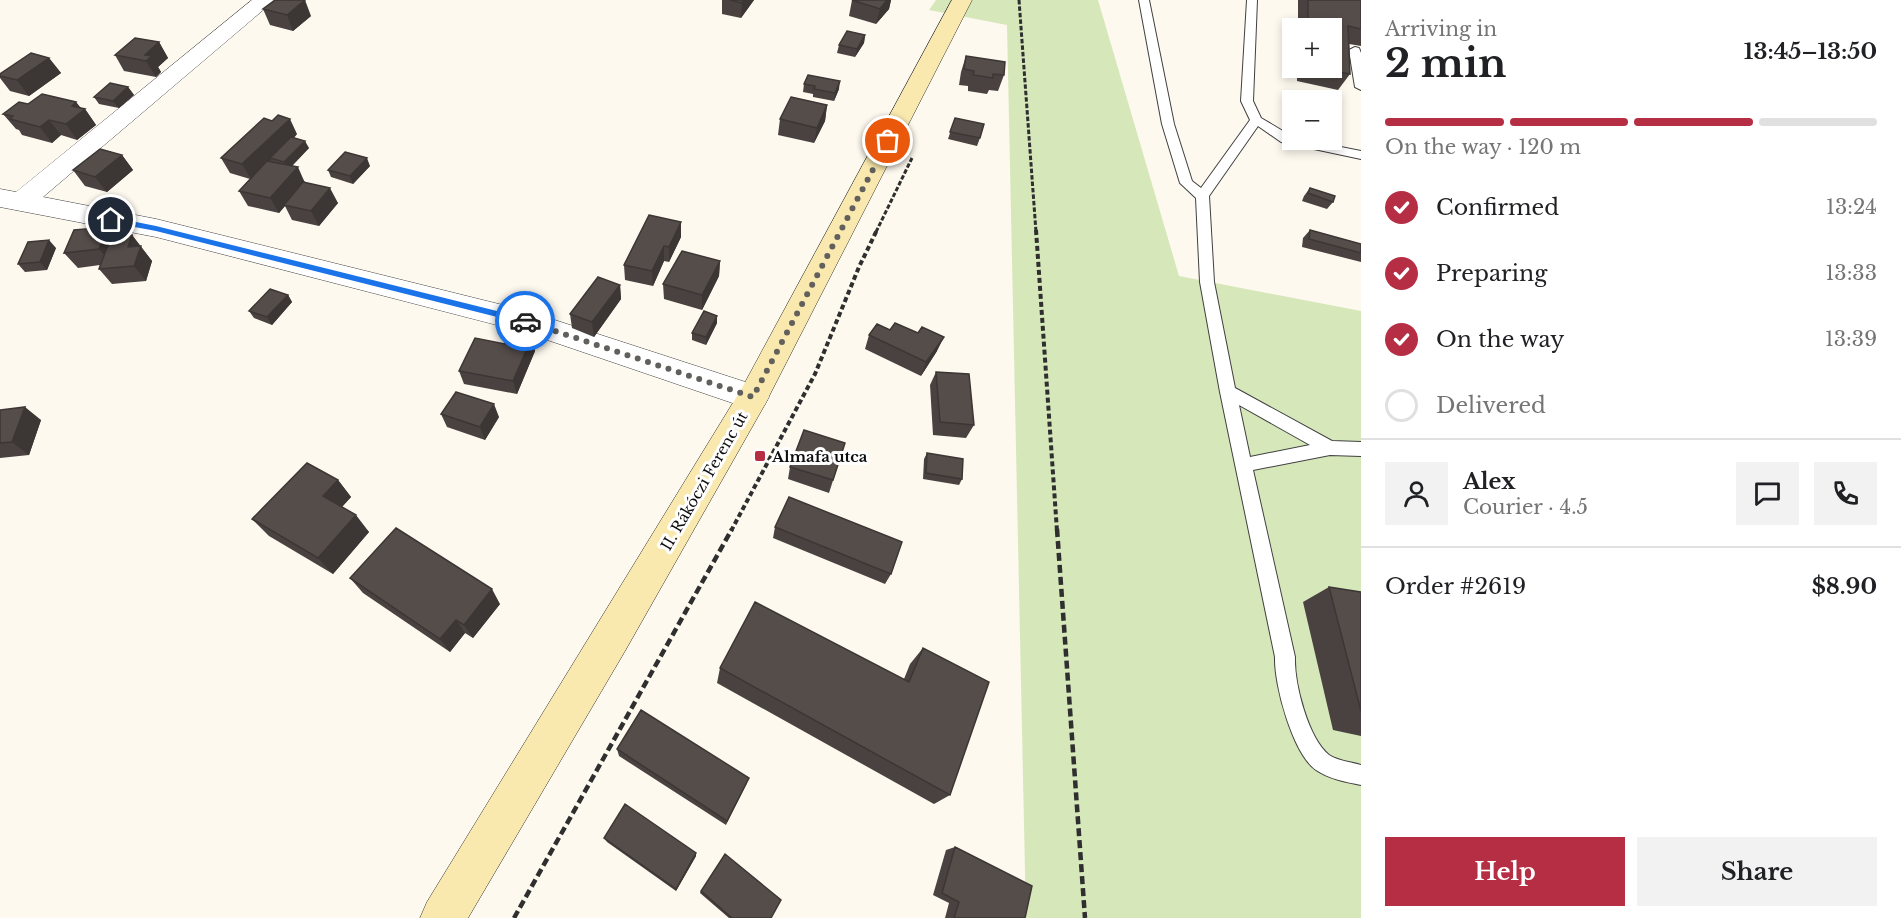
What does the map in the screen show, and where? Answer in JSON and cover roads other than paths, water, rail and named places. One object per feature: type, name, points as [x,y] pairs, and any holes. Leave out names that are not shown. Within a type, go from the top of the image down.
[{"type":"main road","name":"II. Rákóczi Ferenc út","points":[[443,918],[612,638],[753,397],[962,0]]},
{"type":"street","points":[[10,200],[265,0]]},
{"type":"street","points":[[10,200],[156,228],[528,322],[753,397]]},
{"type":"lane","points":[[1144,0],[1168,124],[1186,183],[1202,196]]},
{"type":"lane","points":[[1252,0],[1247,101],[1256,120],[1286,139],[1361,155]]},
{"type":"lane","points":[[1355,50],[1361,87]]},
{"type":"lane","points":[[1256,120],[1202,196],[1207,282],[1228,392],[1285,657],[1289,693],[1318,759],[1361,776]]},
{"type":"lane","points":[[1228,392],[1330,448]]},
{"type":"lane","points":[[1244,465],[1330,448],[1361,449]]},
{"type":"place","name":"Almafa utca","points":[[760,456]]}]
